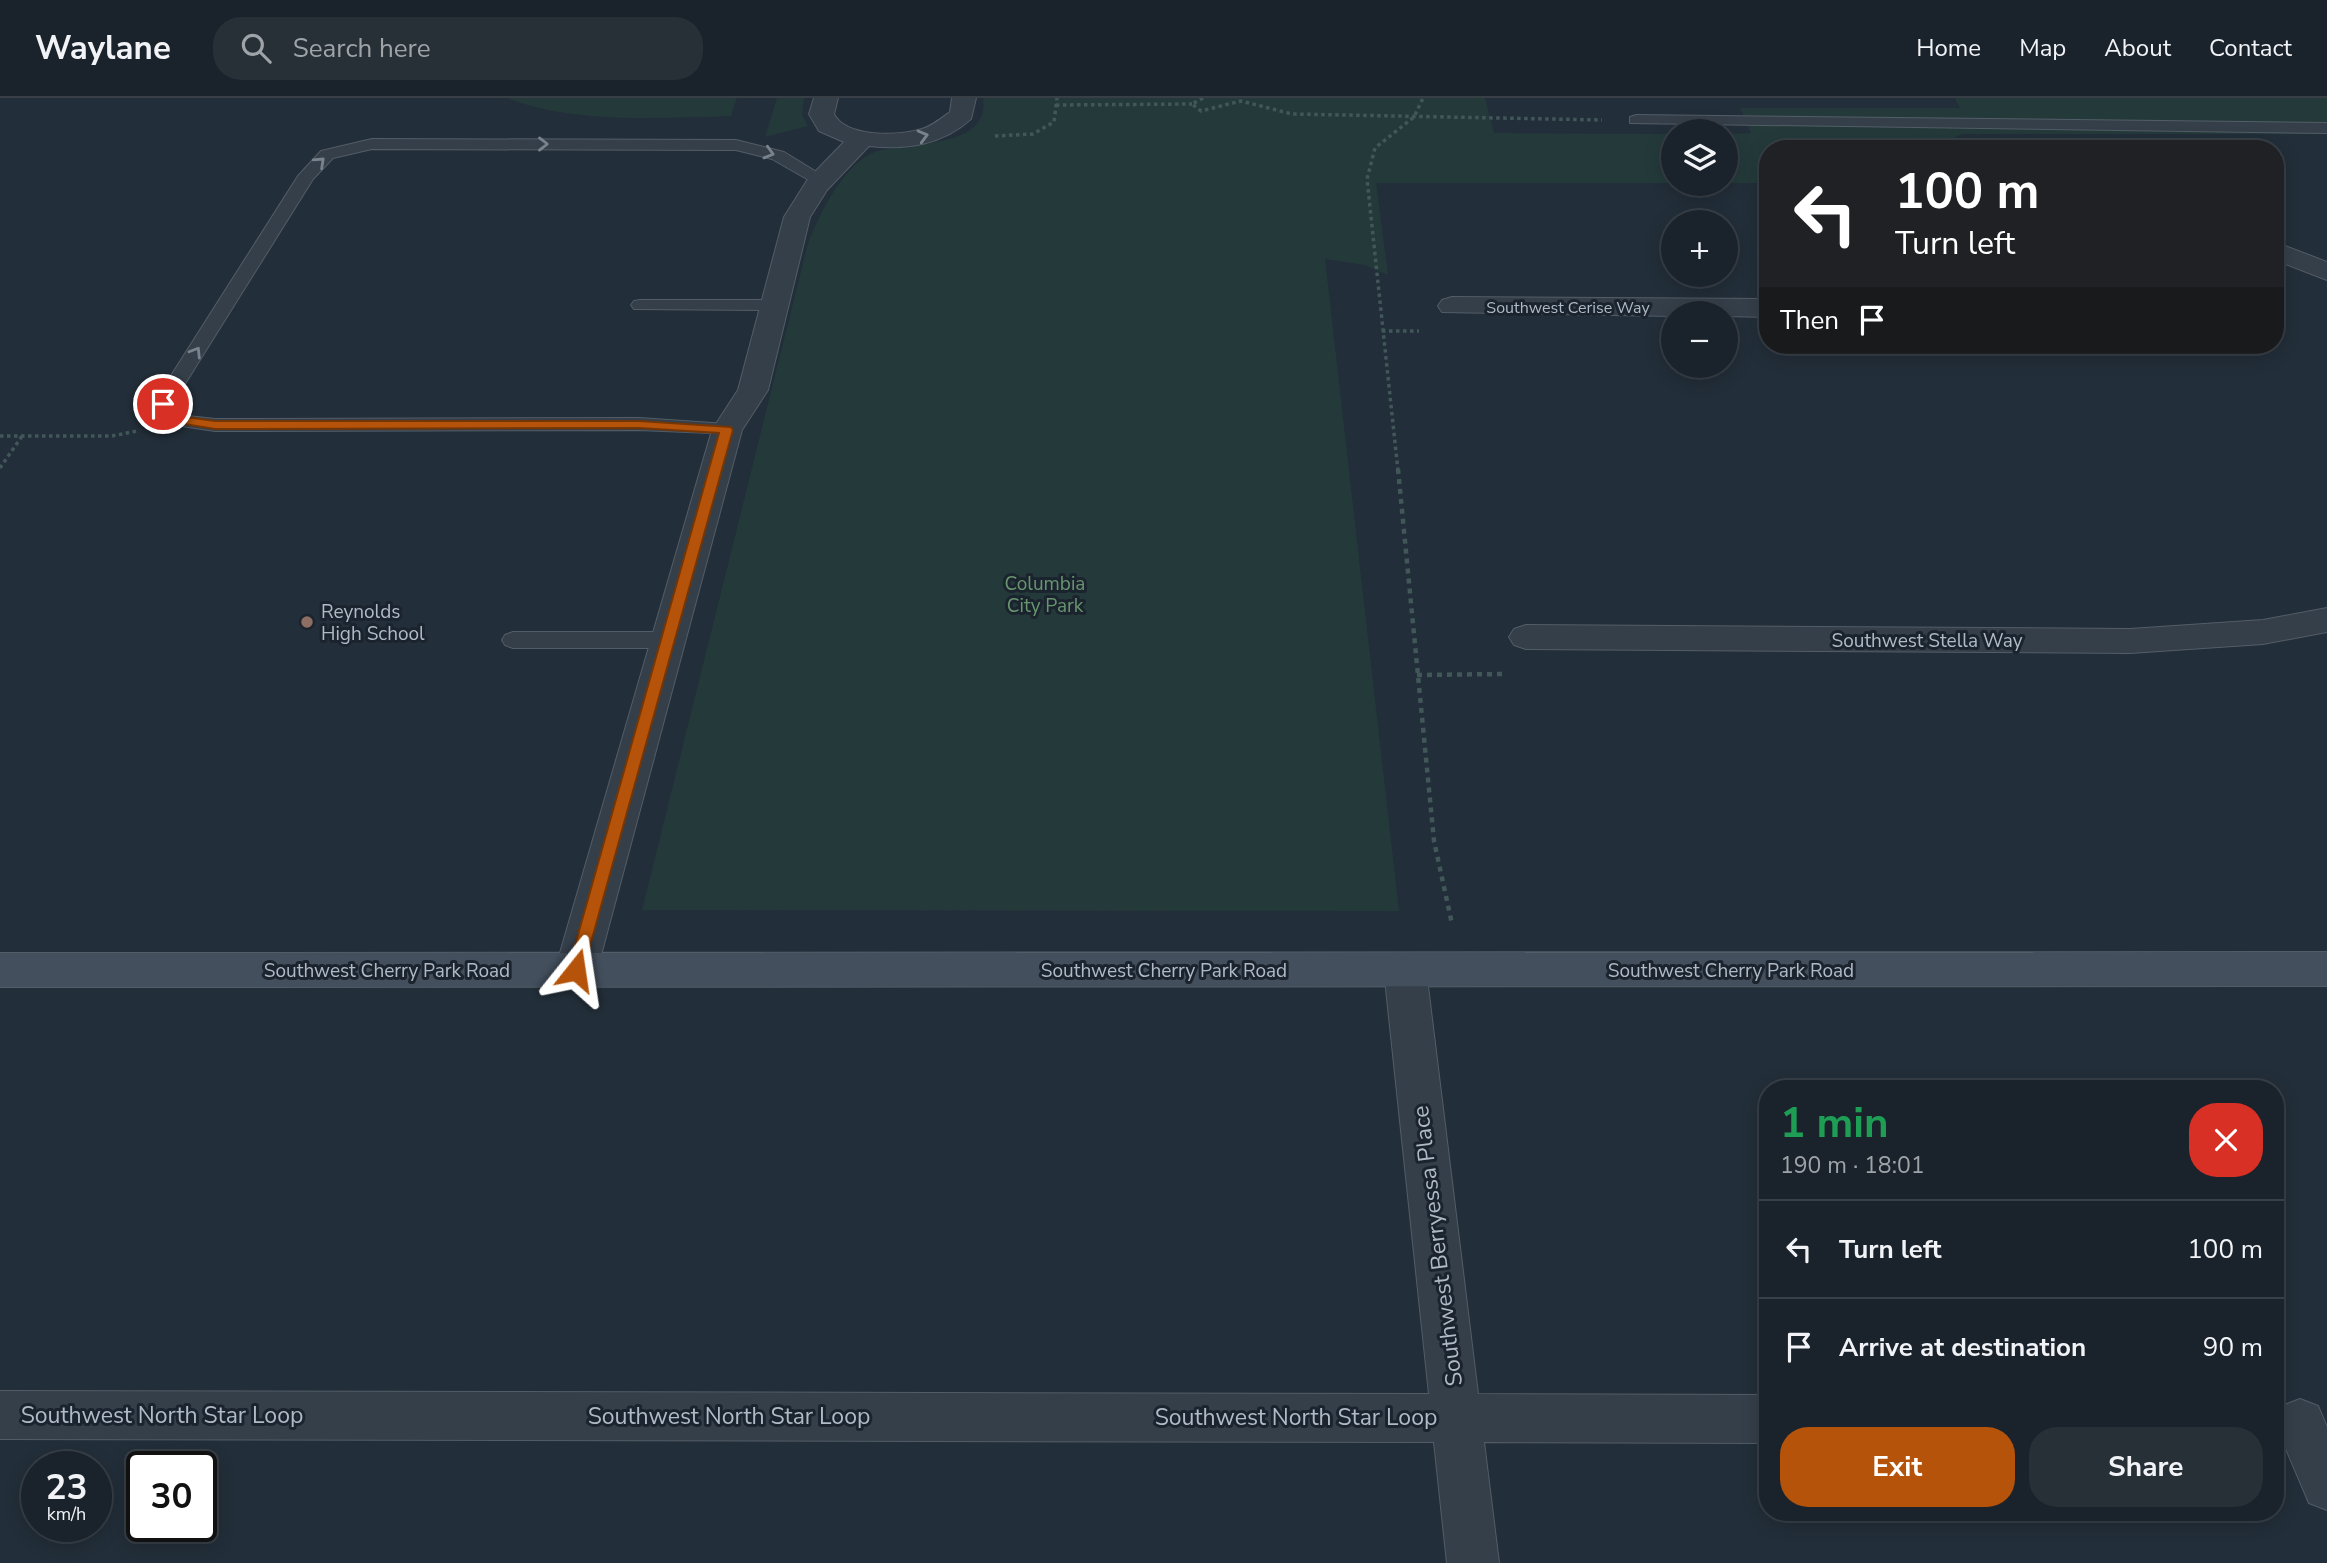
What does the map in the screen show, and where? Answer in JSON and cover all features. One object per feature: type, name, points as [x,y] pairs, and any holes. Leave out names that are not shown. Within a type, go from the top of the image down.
[{"type":"main road","name":"Southwest Cherry Park Road","points":[[0,970],[2327,969]]},
{"type":"street","points":[[826,98],[821,106],[823,117],[830,127],[862,139],[908,139],[948,126],[962,114],[964,98]]},
{"type":"street","points":[[576,970],[727,430],[753,390],[797,217],[806,198],[820,179],[862,139]]},
{"type":"street","points":[[2284,254],[2327,272]]},
{"type":"street","name":"Southwest Cerise Way","points":[[1452,306],[1759,308]]},
{"type":"street","name":"Southwest Stella Way","points":[[1526,637],[2130,641],[2263,632],[2327,620]]},
{"type":"street","name":"Southwest Berryessa Place","points":[[1405,970],[1473,1563]]},
{"type":"street","name":"Southwest North Star Loop","points":[[0,1415],[1759,1419]]},
{"type":"street","points":[[2301,1423],[2327,1485]]},
{"type":"lane","points":[[1636,120],[1978,127],[2327,128]]},
{"type":"lane","points":[[727,430],[639,424],[215,425],[182,421],[163,404],[306,176],[327,154],[372,144],[736,145],[778,155],[820,179]]},
{"type":"lane","points":[[640,305],[775,305]]},
{"type":"lane","points":[[513,640],[668,640]]},
{"type":"path","points":[[948,126],[990,136],[1032,134],[1054,122],[1057,98]]},
{"type":"path","points":[[1056,105],[1192,104],[1203,98]]},
{"type":"path","points":[[1423,98],[1414,117],[1375,148],[1367,179],[1434,841],[1452,924],[1458,970]]},
{"type":"path","points":[[1192,104],[1201,111],[1241,101],[1292,114],[1636,120]]},
{"type":"path","points":[[0,436],[111,436],[182,421]]},
{"type":"path","points":[[0,468],[22,436]]},
{"type":"path","points":[[1417,674],[1536,674],[1526,637]]},
{"type":"green space","points":[[507,98],[737,98],[731,116],[618,118],[561,112]]},
{"type":"green space","points":[[777,98],[804,98],[802,115],[808,126],[765,137]]},
{"type":"green space","name":"Columbia City Park","points":[[983,98],[1485,98],[1494,133],[1661,134],[1661,183],[1376,183],[1388,275],[1365,265],[1325,259],[1399,911],[642,910],[812,235],[831,195],[849,171],[870,154],[958,136],[973,128],[982,116]]},
{"type":"green space","points":[[1955,98],[2327,98],[2327,134],[1961,134],[1952,140],[1759,140],[1759,183],[1738,183],[1738,134],[1751,133],[1740,108],[1960,108]]},
{"type":"place","name":"Reynolds High School","points":[[307,622]]},
{"type":"route","points":[[163,404],[182,421],[215,425],[639,424],[727,430],[576,970]]}]
